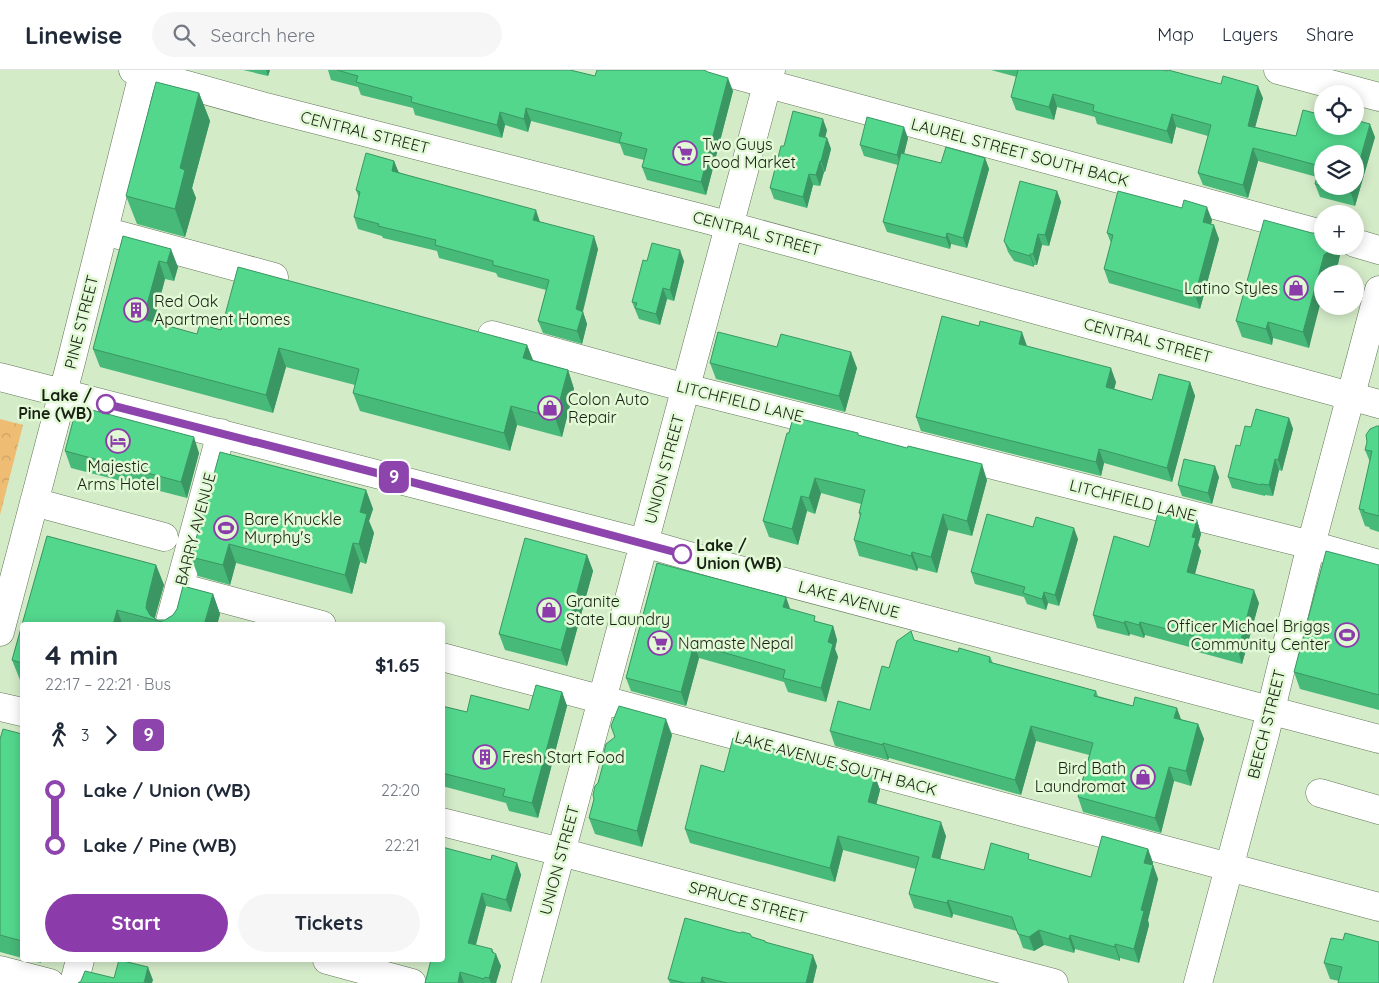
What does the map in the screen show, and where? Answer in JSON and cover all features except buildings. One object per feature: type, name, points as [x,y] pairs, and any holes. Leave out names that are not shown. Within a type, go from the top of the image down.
[{"type":"street","name":"LAUREL STREET SOUTH BACK","points":[[717,70],[769,77],[1314,232]]},
{"type":"street","name":"CENTRAL STREET","points":[[140,71],[237,99],[729,226],[1379,404]]},
{"type":"street","name":"PINE STREET","points":[[0,632],[104,231],[140,71]]},
{"type":"street","points":[[1283,71],[1369,86]]},
{"type":"street","name":"UNION STREET","points":[[526,983],[769,77]]},
{"type":"street","points":[[104,231],[299,284]]},
{"type":"street","points":[[1364,246],[1379,250]]},
{"type":"street","name":"BEECH STREET","points":[[1198,983],[1271,710],[1311,545],[1379,290]]},
{"type":"street","name":"LITCHFIELD LANE","points":[[471,330],[686,388],[1311,545],[1379,564]]},
{"type":"street","name":"LAKE AVENUE","points":[[0,377],[644,543],[1379,739]]},
{"type":"street","name":"BARRY AVENUE","points":[[170,622],[221,433]]},
{"type":"street","points":[[34,502],[164,537]]},
{"type":"street","points":[[180,587],[311,622]]},
{"type":"street","name":"LAKE AVENUE SOUTH BACK","points":[[445,658],[1379,907]]},
{"type":"street","points":[[0,707],[20,712]]},
{"type":"street","points":[[1320,793],[1379,810]]},
{"type":"street","name":"SPRUCE STREET","points":[[445,823],[1054,983]]},
{"type":"street","points":[[74,983],[79,962]]},
{"type":"street","points":[[334,962],[412,983]]},
{"type":"street","points":[[0,970],[50,983]]},
{"type":"green space","points":[[0,419],[23,425],[0,515]]},
{"type":"bus line","name":"9","points":[[106,404],[404,480],[682,554]]},
{"type":"place","name":"Two Guys Food Market","points":[[685,153]]},
{"type":"place","name":"Latino Styles","points":[[1296,288]]},
{"type":"place","name":"Red Oak Apartment Homes","points":[[136,310]]},
{"type":"place","name":"Lake / Pine (WB)","points":[[106,404]]},
{"type":"place","name":"Colon Auto Repair","points":[[550,408]]},
{"type":"place","name":"Majestic Arms Hotel","points":[[118,441]]},
{"type":"place","name":"Bare Knuckle Murphy's","points":[[226,528]]},
{"type":"place","name":"Lake / Union (WB)","points":[[682,554]]},
{"type":"place","name":"Granite State Laundry","points":[[549,610]]},
{"type":"place","name":"Officer Michael Briggs Community Center","points":[[1347,635]]},
{"type":"place","name":"Namaste Nepal","points":[[660,643]]},
{"type":"place","name":"Fresh Start Food","points":[[485,757]]},
{"type":"place","name":"Bird Bath Laundromat","points":[[1143,777]]}]
